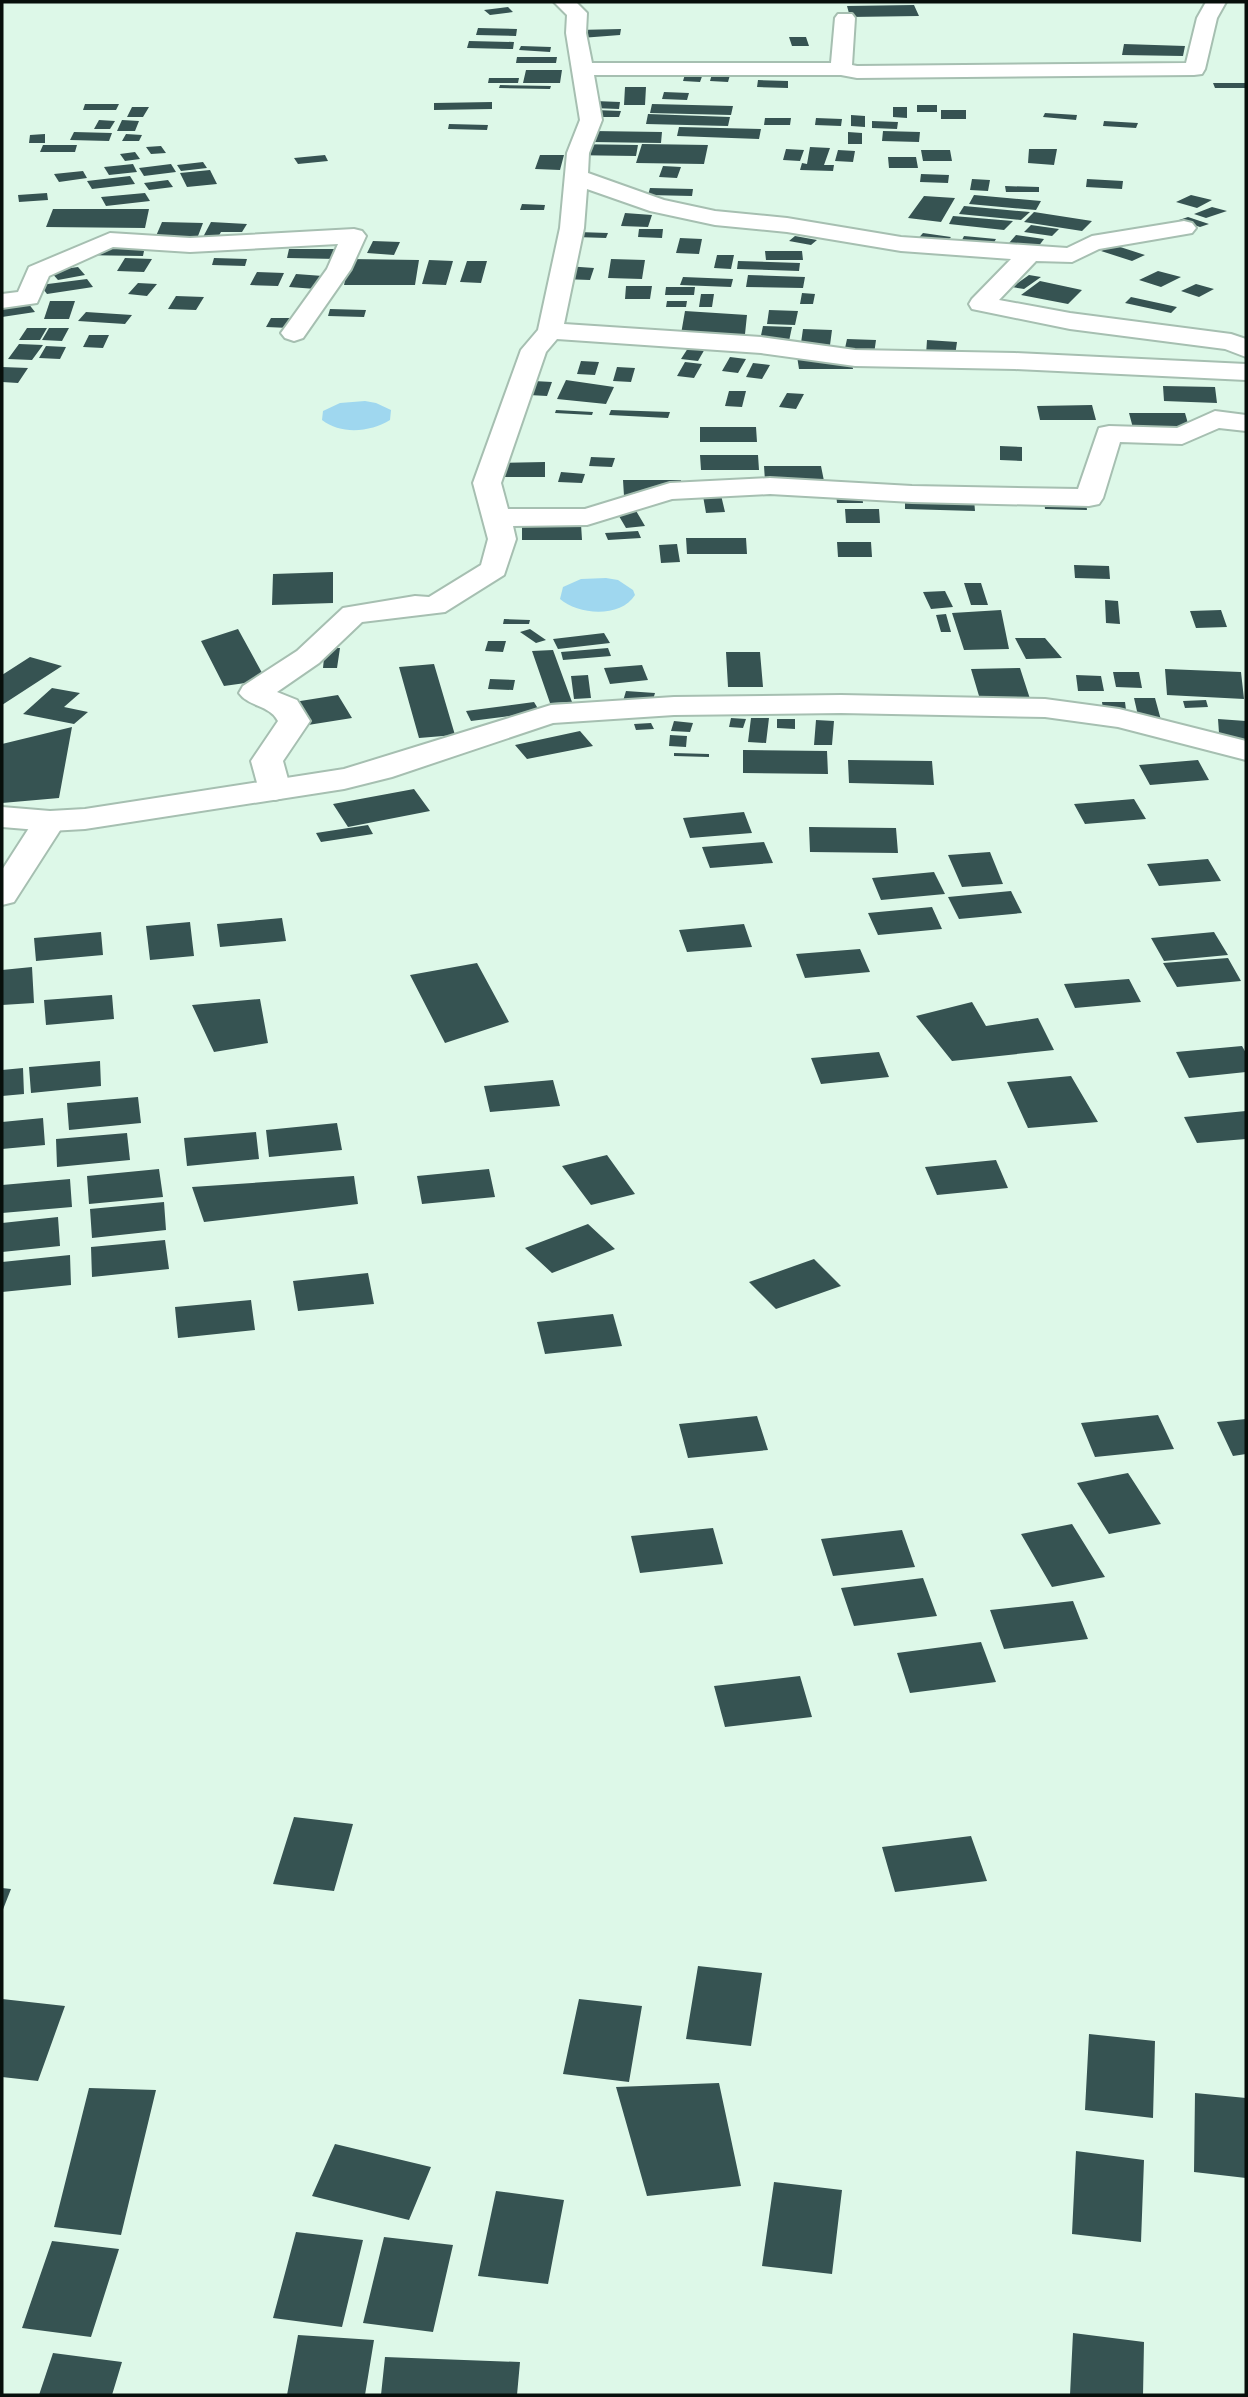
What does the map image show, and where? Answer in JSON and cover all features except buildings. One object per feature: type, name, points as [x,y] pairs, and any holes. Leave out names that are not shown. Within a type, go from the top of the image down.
[{"type":"street","points":[[275,790],[267,761],[294,721],[286,706],[254,693],[308,657],[353,614],[415,605],[435,606],[494,569],[502,539],[486,483],[534,350],[550,331],[572,228],[578,153],[591,120],[576,33],[577,13],[565,2]]},
{"type":"street","points":[[582,69],[841,69],[968,73],[1194,69],[1199,56],[1203,23],[1216,2]]},
{"type":"street","points":[[841,69],[845,18]]},
{"type":"street","points":[[576,177],[658,206],[715,218],[787,225],[901,244],[1072,255],[1092,243],[1184,228]]},
{"type":"street","points":[[2,301],[28,298],[38,272],[110,240],[190,245],[354,236],[339,270],[294,334]]},
{"type":"street","points":[[1030,253],[981,304],[1070,321],[1231,342],[1246,349]]},
{"type":"street","points":[[550,331],[761,345],[855,358],[1015,361],[1246,372]]},
{"type":"street","points":[[496,517],[587,517],[670,491],[770,486],[912,494],[1089,498],[1109,434],[1182,436],[1215,419],[1246,387]]},
{"type":"street","points":[[1215,419],[1246,423]]},
{"type":"street","points":[[2,817],[50,821],[85,819],[275,790],[381,770],[551,714],[646,707],[841,704],[1057,709],[1119,718],[1246,751]]},
{"type":"street","points":[[2,895],[50,821]]},
{"type":"water","points":[[365,401],[391,410],[390,420],[374,427],[347,430],[322,420],[323,411],[340,403]]},
{"type":"water","points":[[581,579],[618,580],[633,590],[635,595],[620,608],[599,612],[577,608],[560,599],[563,587]]}]
